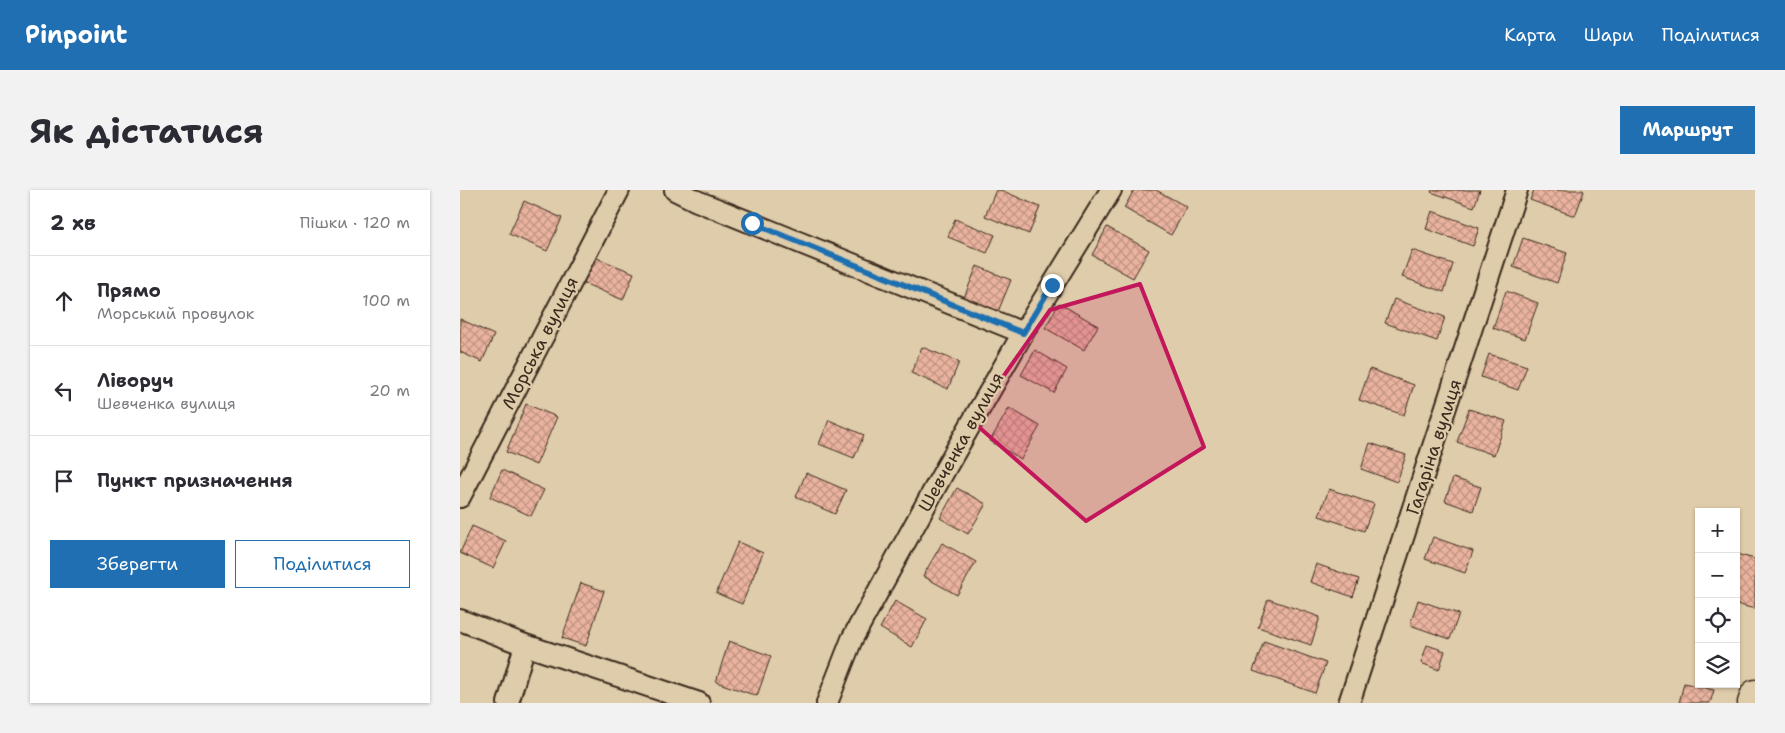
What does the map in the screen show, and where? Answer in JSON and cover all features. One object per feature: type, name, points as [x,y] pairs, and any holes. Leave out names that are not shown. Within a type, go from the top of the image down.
[{"type":"street","name":"Морська вулиця","points":[[460,497],[619,190]]},
{"type":"street","points":[[675,190],[697,201],[1023,333]]},
{"type":"street","name":"Шевченка вулиця","points":[[827,703],[852,639],[1023,333],[1111,190]]},
{"type":"street","name":"Гагаріна вулиця","points":[[1349,703],[1517,190]]},
{"type":"street","points":[[460,620],[525,645],[699,703]]},
{"type":"street","points":[[508,703],[525,645]]},
{"type":"street","points":[[1752,703],[1755,694]]},
{"type":"highlighted area","points":[[1140,284],[1204,447],[1086,521],[972,421],[1050,310]]},
{"type":"building","points":[[996,190],[1001,190],[1040,207],[1029,234],[985,216]]},
{"type":"building","points":[[1134,190],[1156,190],[1187,207],[1171,235],[1124,208]]},
{"type":"building","points":[[1432,190],[1480,190],[1474,207],[1431,192]]},
{"type":"building","points":[[1534,190],[1584,191],[1575,216],[1530,200]]},
{"type":"building","points":[[524,201],[562,218],[547,251],[509,234]]},
{"type":"building","points":[[1432,211],[1479,228],[1473,246],[1426,229]]},
{"type":"building","points":[[955,219],[995,235],[987,253],[948,237]]},
{"type":"building","points":[[1107,227],[1149,250],[1133,278],[1092,255]]},
{"type":"building","points":[[1523,238],[1567,253],[1557,283],[1513,267]]},
{"type":"building","points":[[1412,250],[1453,264],[1444,292],[1402,277]]},
{"type":"building","points":[[592,256],[634,273],[623,300],[581,282]]},
{"type":"building","points":[[977,266],[1011,280],[997,314],[963,300]]},
{"type":"building","points":[[1506,291],[1538,303],[1525,339],[1493,328]]},
{"type":"building","points":[[1394,299],[1445,317],[1437,341],[1385,323]]},
{"type":"building","points":[[1059,303],[1098,326],[1084,350],[1045,328]]},
{"type":"building","points":[[460,319],[494,335],[482,362],[460,352]]},
{"type":"building","points":[[922,347],[959,362],[948,389],[911,373]]},
{"type":"building","points":[[1035,350],[1067,369],[1054,393],[1021,375]]},
{"type":"building","points":[[1489,354],[1527,366],[1518,390],[1481,377]]},
{"type":"building","points":[[1370,369],[1414,385],[1404,415],[1359,400]]},
{"type":"building","points":[[526,404],[557,417],[536,465],[506,452]]},
{"type":"building","points":[[1009,408],[1040,426],[1021,459],[990,441]]},
{"type":"building","points":[[1469,409],[1506,421],[1494,455],[1457,442]]},
{"type":"building","points":[[829,420],[864,435],[854,458],[819,444]]},
{"type":"building","points":[[1370,443],[1406,455],[1397,482],[1361,469]]},
{"type":"building","points":[[502,470],[544,490],[531,516],[490,497]]},
{"type":"building","points":[[806,473],[846,490],[835,514],[796,497]]},
{"type":"building","points":[[1453,478],[1481,487],[1473,511],[1445,501]]},
{"type":"building","points":[[957,488],[986,504],[968,534],[940,518]]},
{"type":"building","points":[[1329,489],[1374,504],[1364,531],[1319,516]]},
{"type":"building","points":[[472,526],[506,541],[493,568],[460,553]]},
{"type":"building","points":[[1433,537],[1473,551],[1465,573],[1425,559]]},
{"type":"building","points":[[738,542],[763,553],[742,604],[716,593]]},
{"type":"building","points":[[942,543],[976,562],[957,595],[923,576]]},
{"type":"building","points":[[1740,555],[1755,559],[1755,609],[1740,605]]},
{"type":"building","points":[[1316,564],[1359,579],[1353,597],[1310,582]]},
{"type":"building","points":[[581,583],[604,591],[586,646],[562,638]]},
{"type":"building","points":[[1268,599],[1320,617],[1311,645],[1258,627]]},
{"type":"building","points":[[1418,600],[1459,614],[1450,639],[1410,625]]},
{"type":"building","points":[[895,601],[927,619],[912,647],[880,628]]},
{"type":"building","points":[[729,641],[771,656],[757,696],[716,682]]},
{"type":"building","points":[[1264,641],[1326,663],[1315,693],[1253,671]]},
{"type":"building","points":[[1427,645],[1445,651],[1439,670],[1421,663]]},
{"type":"building","points":[[1684,683],[1695,686],[1695,688],[1714,690],[1710,703],[1679,703]]},
{"type":"route","points":[[752,223],[1023,333],[1052,285]]}]
